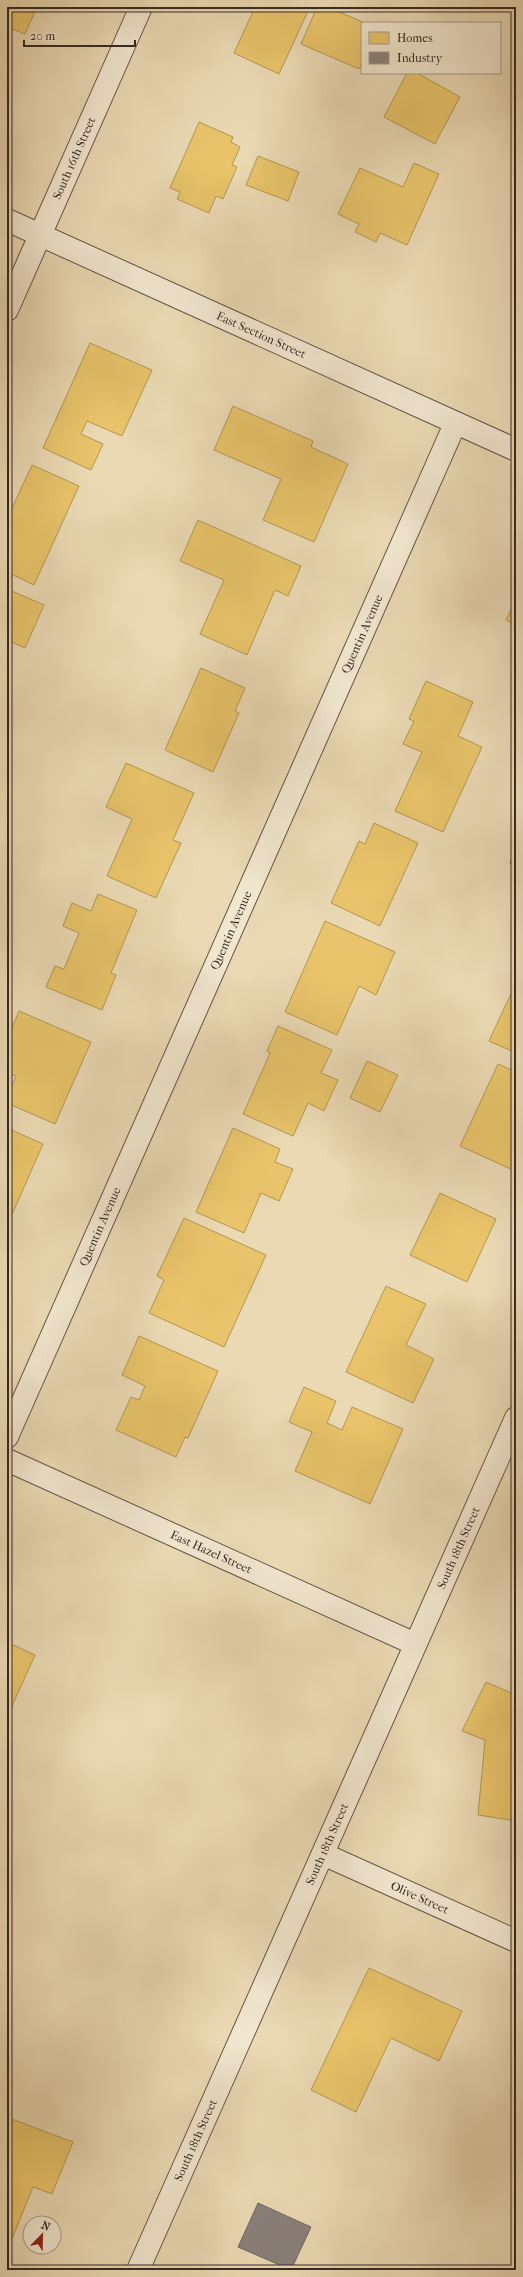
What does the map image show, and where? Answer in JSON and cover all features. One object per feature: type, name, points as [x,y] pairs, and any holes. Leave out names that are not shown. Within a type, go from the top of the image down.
[{"type":"street","name":"South 16th Street","points":[[7,310],[141,7]]},
{"type":"street","name":"East Section Street","points":[[7,220],[516,450]]},
{"type":"street","name":"Quentin Avenue","points":[[7,1437],[456,424]]},
{"type":"street","name":"South 18th Street","points":[[138,2270],[516,1418]]},
{"type":"street","name":"East Hazel Street","points":[[7,1460],[415,1644]]},
{"type":"street","name":"Olive Street","points":[[323,1854],[516,1941]]},
{"type":"building: Homes","points":[[7,7],[37,7],[25,34],[7,27]]},
{"type":"building: Homes","points":[[255,7],[269,11],[271,7],[301,7],[308,11],[279,74],[234,53]]},
{"type":"building: Homes","points":[[317,7],[328,7],[363,22],[361,22],[361,65],[359,69],[301,44]]},
{"type":"building: Homes","points":[[406,74],[419,74],[460,97],[435,144],[384,117]]},
{"type":"building: Homes","points":[[199,122],[233,137],[231,142],[240,147],[232,165],[237,167],[223,199],[216,196],[209,213],[177,199],[180,192],[170,188]]},
{"type":"building: Homes","points":[[258,156],[299,172],[288,201],[246,185]]},
{"type":"building: Homes","points":[[414,163],[439,174],[407,245],[380,233],[376,242],[355,232],[359,224],[338,214],[360,168],[403,187]]},
{"type":"building: Homes","points":[[90,343],[152,370],[122,436],[87,421],[81,434],[103,444],[91,470],[43,448]]},
{"type":"building: Homes","points":[[233,406],[313,441],[311,447],[348,464],[314,542],[263,520],[281,479],[214,450]]},
{"type":"building: Homes","points":[[32,465],[79,486],[34,585],[7,572],[7,519]]},
{"type":"building: Homes","points":[[198,520],[301,566],[288,596],[275,590],[247,655],[200,634],[224,580],[180,561]]},
{"type":"building: Homes","points":[[7,589],[44,605],[25,648],[7,640]]},
{"type":"building: Homes","points":[[516,599],[516,625],[506,620]]},
{"type":"building: Homes","points":[[201,668],[245,688],[235,711],[239,713],[213,772],[165,750]]},
{"type":"building: Homes","points":[[426,681],[473,702],[458,736],[482,747],[443,832],[395,811],[422,752],[403,744],[414,721],[409,719]]},
{"type":"building: Homes","points":[[126,763],[194,793],[173,840],[181,843],[156,898],[107,876],[132,819],[106,807]]},
{"type":"building: Homes","points":[[374,823],[418,843],[380,926],[331,903],[359,841],[365,844]]},
{"type":"building: Homes","points":[[98,894],[137,910],[111,973],[116,975],[102,1010],[46,987],[55,966],[64,969],[79,933],[63,926],[72,903],[91,911]]},
{"type":"building: Homes","points":[[325,921],[395,952],[376,995],[359,986],[337,1035],[285,1012]]},
{"type":"building: Homes","points":[[516,983],[516,1053],[489,1041]]},
{"type":"building: Homes","points":[[19,1011],[91,1042],[55,1124],[7,1103],[7,1097],[16,1076],[7,1073],[7,1034],[9,1035]]},
{"type":"building: Homes","points":[[278,1026],[332,1050],[321,1073],[338,1080],[324,1111],[308,1103],[293,1136],[243,1114],[270,1053],[267,1051]]},
{"type":"building: Homes","points":[[367,1061],[398,1075],[380,1112],[350,1098]]},
{"type":"building: Homes","points":[[498,1064],[516,1072],[515,1171],[460,1146]]},
{"type":"building: Homes","points":[[7,1128],[43,1144],[7,1226]]},
{"type":"building: Homes","points":[[233,1128],[280,1149],[275,1162],[293,1169],[279,1201],[261,1193],[244,1233],[196,1212]]},
{"type":"building: Homes","points":[[440,1193],[496,1219],[467,1282],[410,1255]]},
{"type":"building: Homes","points":[[184,1218],[266,1255],[224,1347],[149,1313],[164,1280],[157,1276]]},
{"type":"building: Homes","points":[[386,1286],[426,1304],[406,1345],[434,1359],[413,1403],[346,1372]]},
{"type":"building: Homes","points":[[139,1336],[218,1371],[188,1438],[185,1437],[176,1457],[116,1430],[131,1397],[139,1400],[145,1386],[122,1375]]},
{"type":"building: Homes","points":[[304,1387],[336,1401],[327,1423],[342,1430],[352,1407],[403,1429],[370,1504],[295,1471],[312,1432],[289,1422]]},
{"type":"building: Homes","points":[[7,1642],[35,1655],[7,1717]]},
{"type":"building: Homes","points":[[486,1682],[516,1695],[516,1821],[478,1815],[485,1740],[462,1731]]},
{"type":"building: Homes","points":[[369,1968],[462,2011],[439,2061],[391,2038],[356,2112],[311,2090]]},
{"type":"building: Homes","points":[[9,2118],[73,2142],[52,2194],[33,2187],[10,2244],[7,2243],[7,2125]]},
{"type":"building: Industry","points":[[516,850],[516,866],[510,863]]},
{"type":"building: Industry","points":[[258,2203],[311,2227],[291,2270],[238,2247]]}]
